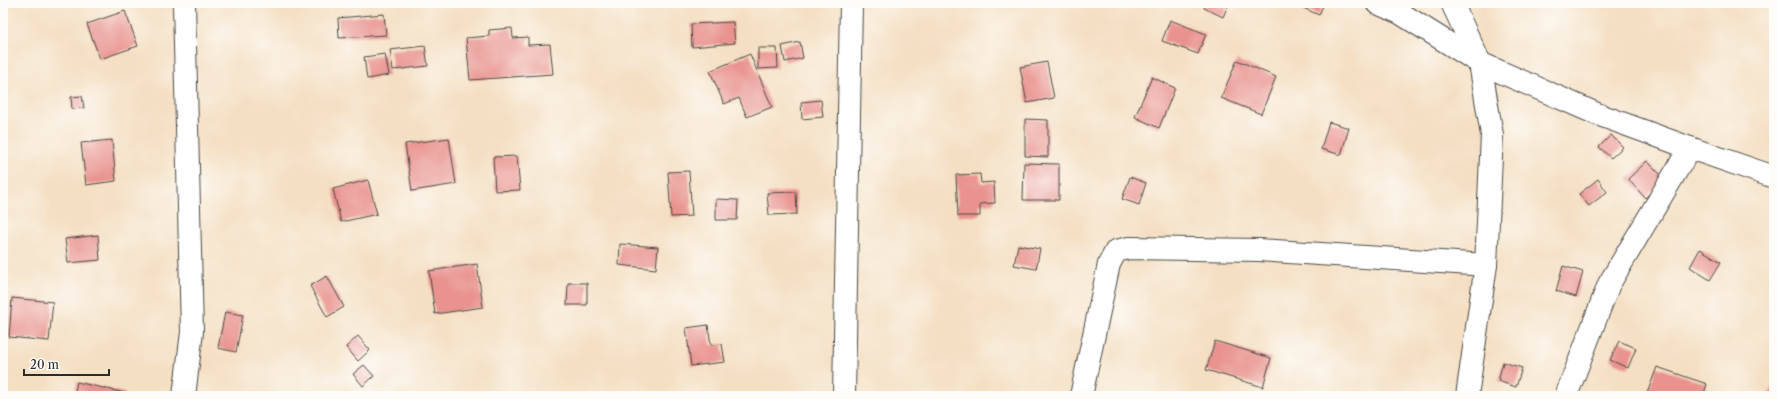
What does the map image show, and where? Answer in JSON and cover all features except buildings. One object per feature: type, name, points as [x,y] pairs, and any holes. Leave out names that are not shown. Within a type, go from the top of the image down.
[{"type":"street","points":[[184,3],[192,332],[184,396]]},
{"type":"street","points":[[844,396],[850,3]]},
{"type":"street","points":[[1377,3],[1400,13],[1480,63],[1597,114],[1774,177]]},
{"type":"street","points":[[1452,3],[1480,63],[1492,135],[1486,265],[1467,396]]},
{"type":"street","points":[[1566,396],[1609,284],[1690,148]]},
{"type":"street","points":[[1081,396],[1109,264],[1116,251],[1129,248],[1260,250],[1486,265]]}]
